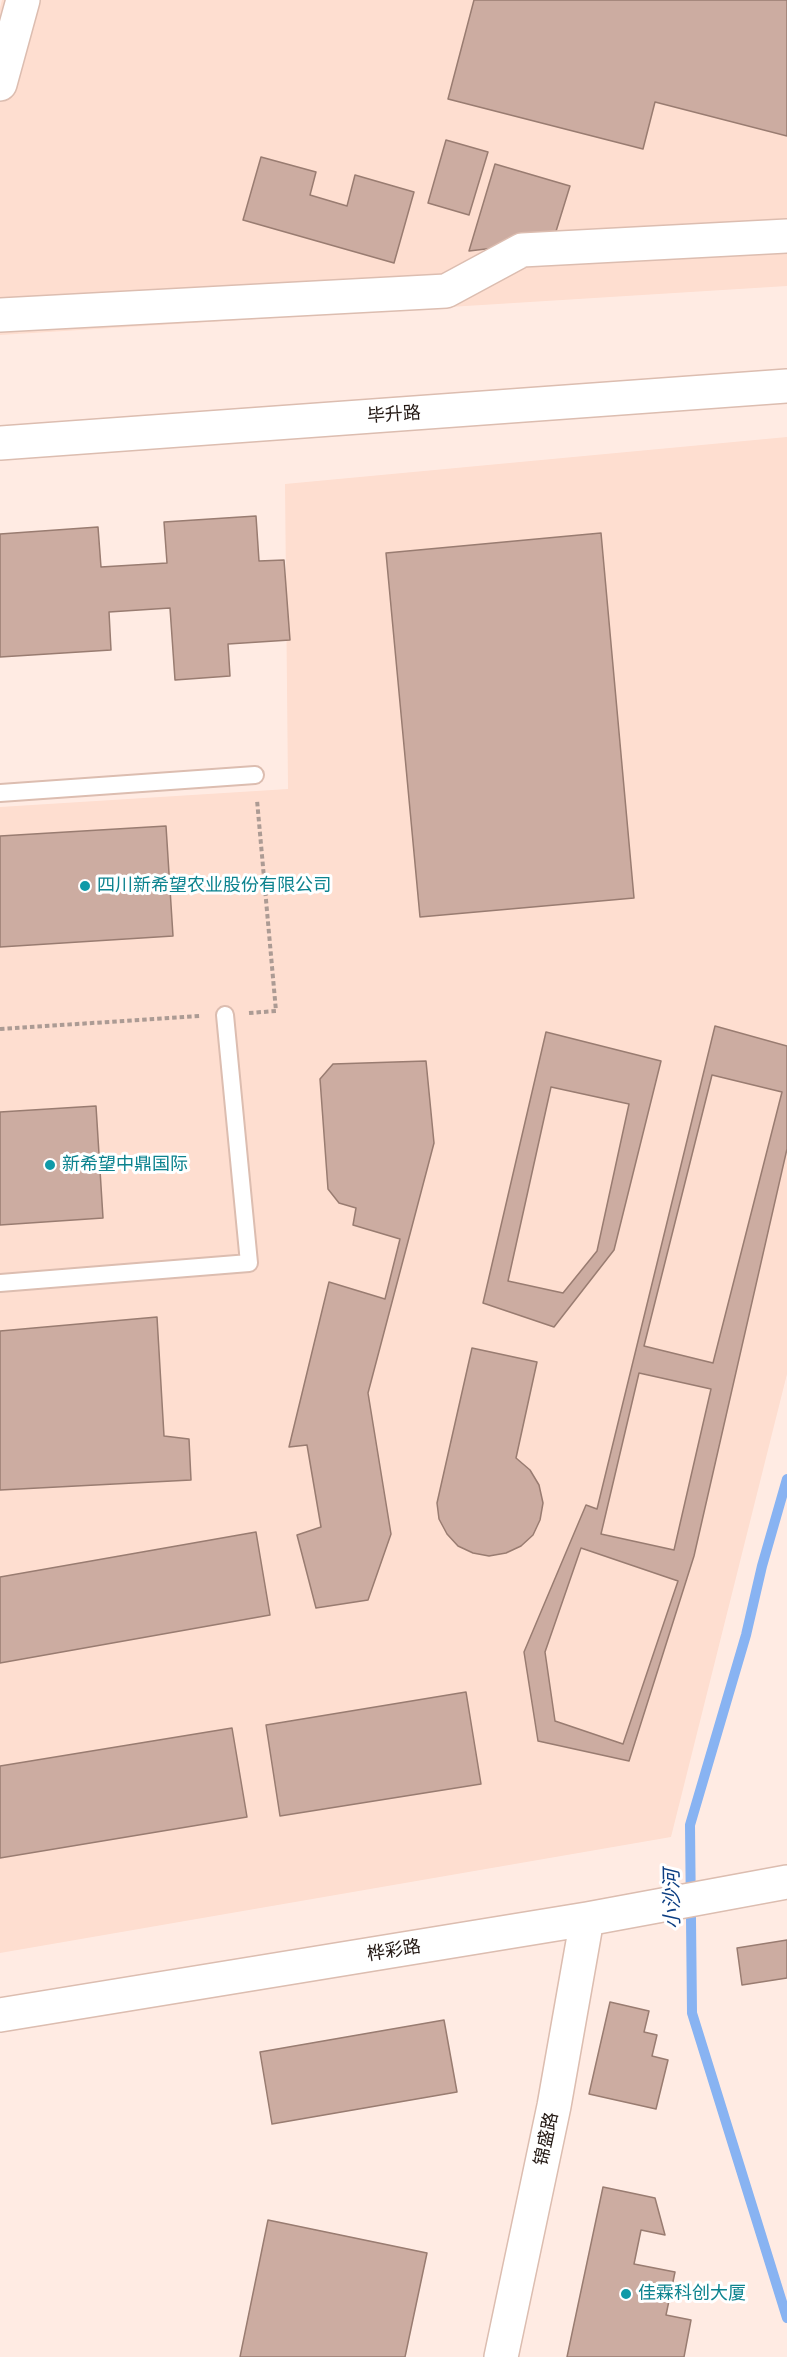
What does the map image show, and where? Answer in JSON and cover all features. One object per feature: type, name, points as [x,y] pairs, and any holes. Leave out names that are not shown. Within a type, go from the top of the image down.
[{"type":"street","points":[[0,84],[23,0]]},
{"type":"street","points":[[0,315],[446,291],[522,250],[787,236]]},
{"type":"street","name":"毕升路","points":[[0,443],[787,386]]},
{"type":"street","name":"桦彩路","points":[[0,2015],[587,1919],[787,1882]]},
{"type":"street","name":"锦盛路","points":[[501,2357],[554,2106],[587,1919]]},
{"type":"lane","points":[[0,793],[255,775]]},
{"type":"lane","points":[[0,1283],[249,1263],[225,1015]]},
{"type":"path","points":[[0,1029],[276,1011],[255,775]]},
{"type":"shaded area","points":[[2,0],[787,0],[787,286],[0,335],[0,8]]},
{"type":"shaded area","points":[[787,437],[787,1374],[671,1837],[0,1953],[0,807],[288,789],[285,484]]},
{"type":"building","points":[[474,0],[787,0],[787,136],[655,102],[643,149],[448,99]]},
{"type":"building","points":[[446,140],[488,152],[469,215],[428,203]]},
{"type":"building","points":[[261,157],[316,172],[310,195],[347,206],[355,175],[414,192],[394,263],[243,220]]},
{"type":"building","points":[[495,164],[570,186],[553,241],[469,251]]},
{"type":"building","points":[[256,516],[259,561],[284,560],[290,640],[228,644],[230,676],[175,680],[170,608],[109,612],[111,650],[0,657],[0,534],[98,527],[101,567],[167,563],[164,522]]},
{"type":"building","points":[[601,533],[634,898],[420,917],[386,553]]},
{"type":"building","name":"四川新希望农业股份有限公司","points":[[166,826],[173,936],[0,947],[0,836]]},
{"type":"building","points":[[715,1026],[787,1046],[787,1149],[694,1556],[629,1761],[538,1741],[524,1652],[586,1505],[597,1509]]},
{"type":"building","points":[[546,1032],[661,1061],[614,1250],[554,1327],[483,1303]]},
{"type":"building","points":[[426,1061],[434,1143],[368,1393],[391,1534],[368,1600],[316,1608],[297,1535],[321,1527],[307,1445],[289,1447],[329,1282],[385,1299],[400,1239],[353,1225],[356,1208],[339,1203],[328,1189],[320,1079],[333,1064]]},
{"type":"building","points":[[712,1075],[782,1092],[713,1363],[644,1346]]},
{"type":"building","points":[[551,1087],[629,1104],[597,1251],[563,1293],[508,1281]]},
{"type":"building","name":"新希望中鼎国际","points":[[96,1106],[103,1218],[0,1225],[0,1112]]},
{"type":"building","points":[[157,1317],[164,1436],[189,1439],[191,1480],[0,1490],[0,1331]]},
{"type":"building","points":[[472,1348],[537,1362],[516,1458],[530,1470],[539,1485],[543,1503],[540,1520],[533,1535],[521,1546],[506,1553],[489,1556],[473,1553],[458,1546],[447,1534],[439,1519],[437,1503]]},
{"type":"building","points":[[639,1373],[711,1389],[674,1550],[601,1534]]},
{"type":"building","points":[[256,1532],[270,1615],[0,1663],[0,1577]]},
{"type":"building","points":[[581,1548],[678,1581],[623,1744],[555,1721],[545,1652]]},
{"type":"building","points":[[466,1692],[481,1784],[280,1816],[266,1725]]},
{"type":"building","points":[[232,1728],[247,1817],[0,1858],[0,1766]]},
{"type":"building","points":[[787,1940],[787,1978],[742,1985],[737,1948]]},
{"type":"building","points":[[610,2002],[649,2011],[644,2032],[657,2035],[652,2056],[668,2060],[656,2109],[589,2094]]},
{"type":"building","points":[[444,2020],[457,2092],[272,2124],[260,2052]]},
{"type":"building","name":"佳霖科创大厦","points":[[603,2187],[655,2198],[665,2235],[641,2230],[634,2264],[675,2272],[666,2315],[691,2320],[684,2357],[567,2357]]},
{"type":"building","points":[[268,2220],[427,2253],[405,2357],[240,2357]]},
{"type":"waterway","name":"小沙河","points":[[787,1479],[762,1566],[746,1635],[690,1825],[692,2013],[787,2318]]},
{"type":"place","name":"四川新希望农业股份有限公司","points":[[85,886]]},
{"type":"place","name":"新希望中鼎国际","points":[[50,1165]]},
{"type":"place","name":"佳霖科创大厦","points":[[626,2294]]}]
